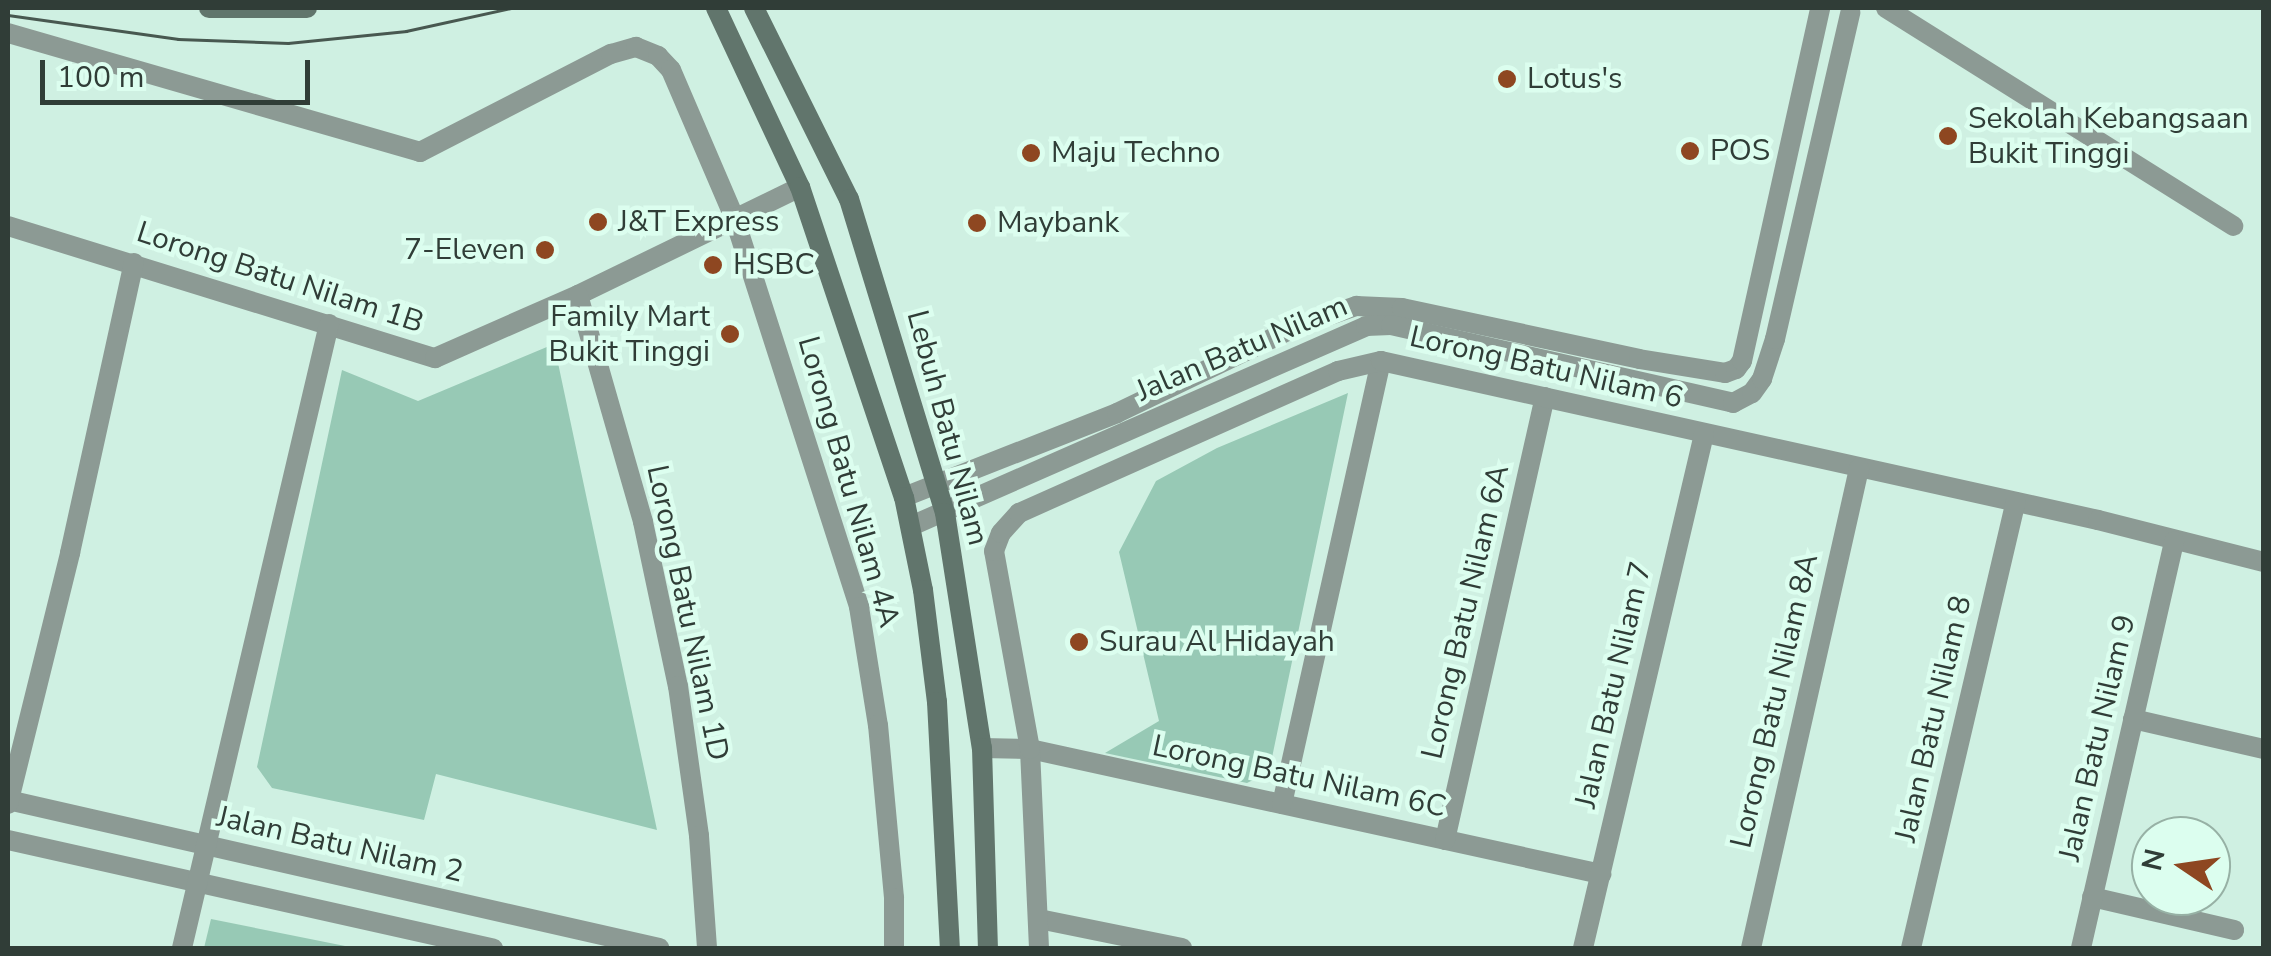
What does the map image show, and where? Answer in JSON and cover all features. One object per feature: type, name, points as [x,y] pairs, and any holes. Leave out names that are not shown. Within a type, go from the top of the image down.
[{"type":"main road","points":[[209,8],[307,8]]},
{"type":"main road","name":"Lebuh Batu Nilam","points":[[716,8],[800,187],[904,497],[937,702],[950,948]]},
{"type":"main road","name":"Lebuh Batu Nilam","points":[[756,11],[849,199],[945,513],[982,748],[988,948]]},
{"type":"street","points":[[1820,8],[1742,361],[1736,369],[1752,393],[1762,380],[1775,339],[1850,9]]},
{"type":"street","points":[[1886,8],[2233,226]]},
{"type":"street","name":"Lorong Batu Nilam 4A","points":[[8,32],[420,152],[611,54],[636,48],[658,56],[671,70],[734,217],[860,606],[880,744],[894,898],[894,948]]},
{"type":"street","name":"Lorong Batu Nilam 1B","points":[[8,226],[435,358],[578,295],[800,187]]},
{"type":"street","points":[[8,801],[70,553],[134,263]]},
{"type":"street","name":"Lorong Batu Nilam 1D","points":[[578,295],[642,522],[678,686],[699,836],[707,948]]},
{"type":"street","name":"Jalan Batu Nilam","points":[[904,497],[1117,413],[1296,327],[1356,306],[1402,308],[1640,359],[1725,373],[1736,369]]},
{"type":"street","points":[[182,948],[328,324]]},
{"type":"street","name":"Jalan Batu Nilam","points":[[911,526],[1366,326],[1391,325],[1733,404],[1752,393]]},
{"type":"street","points":[[1282,804],[1382,361]]},
{"type":"street","name":"Lorong Batu Nilam 6","points":[[1039,948],[1030,749],[994,551],[1001,533],[1019,513],[1338,370],[1382,361],[2016,502],[2264,562]]},
{"type":"street","name":"Lorong Batu Nilam 6A","points":[[1445,840],[1545,397]]},
{"type":"street","points":[[1190,403],[1223,420]]},
{"type":"street","name":"Jalan Batu Nilam 7","points":[[1583,948],[1704,434]]},
{"type":"street","name":"Lorong Batu Nilam 8A","points":[[1751,948],[1859,468]]},
{"type":"street","name":"Jalan Batu Nilam 8","points":[[1911,948],[2016,502]]},
{"type":"street","name":"Jalan Batu Nilam 9","points":[[2080,948],[2174,541]]},
{"type":"street","points":[[2134,719],[2264,749]]},
{"type":"street","name":"Lorong Batu Nilam 6C","points":[[982,748],[1030,749],[1601,874]]},
{"type":"street","name":"Jalan Batu Nilam 2","points":[[8,801],[659,948]]},
{"type":"street","points":[[8,840],[493,948]]},
{"type":"street","points":[[2092,897],[2234,930]]},
{"type":"street","points":[[1038,918],[1182,948]]},
{"type":"green space","points":[[554,344],[657,830],[436,774],[424,820],[272,788],[257,767],[342,370],[418,401]]},
{"type":"green space","points":[[1348,393],[1269,772],[1247,783],[1105,753],[1159,721],[1119,552],[1156,481],[1217,448]]},
{"type":"green space","points":[[211,919],[355,948],[204,948]]},
{"type":"tram line","points":[[8,15],[178,39],[288,43],[406,31],[511,8]]},
{"type":"place","name":"Lotus's","points":[[1507,79]]},
{"type":"place","name":"Sekolah Kebangsaan Bukit Tinggi","points":[[1948,136]]},
{"type":"place","name":"POS","points":[[1690,151]]},
{"type":"place","name":"Maju Techno","points":[[1031,153]]},
{"type":"place","name":"J&T Express","points":[[598,222]]},
{"type":"place","name":"Maybank","points":[[977,223]]},
{"type":"place","name":"7-Eleven","points":[[545,250]]},
{"type":"place","name":"HSBC","points":[[713,265]]},
{"type":"place","name":"Family Mart Bukit Tinggi","points":[[730,334]]},
{"type":"place","name":"Surau Al Hidayah","points":[[1079,642]]}]
